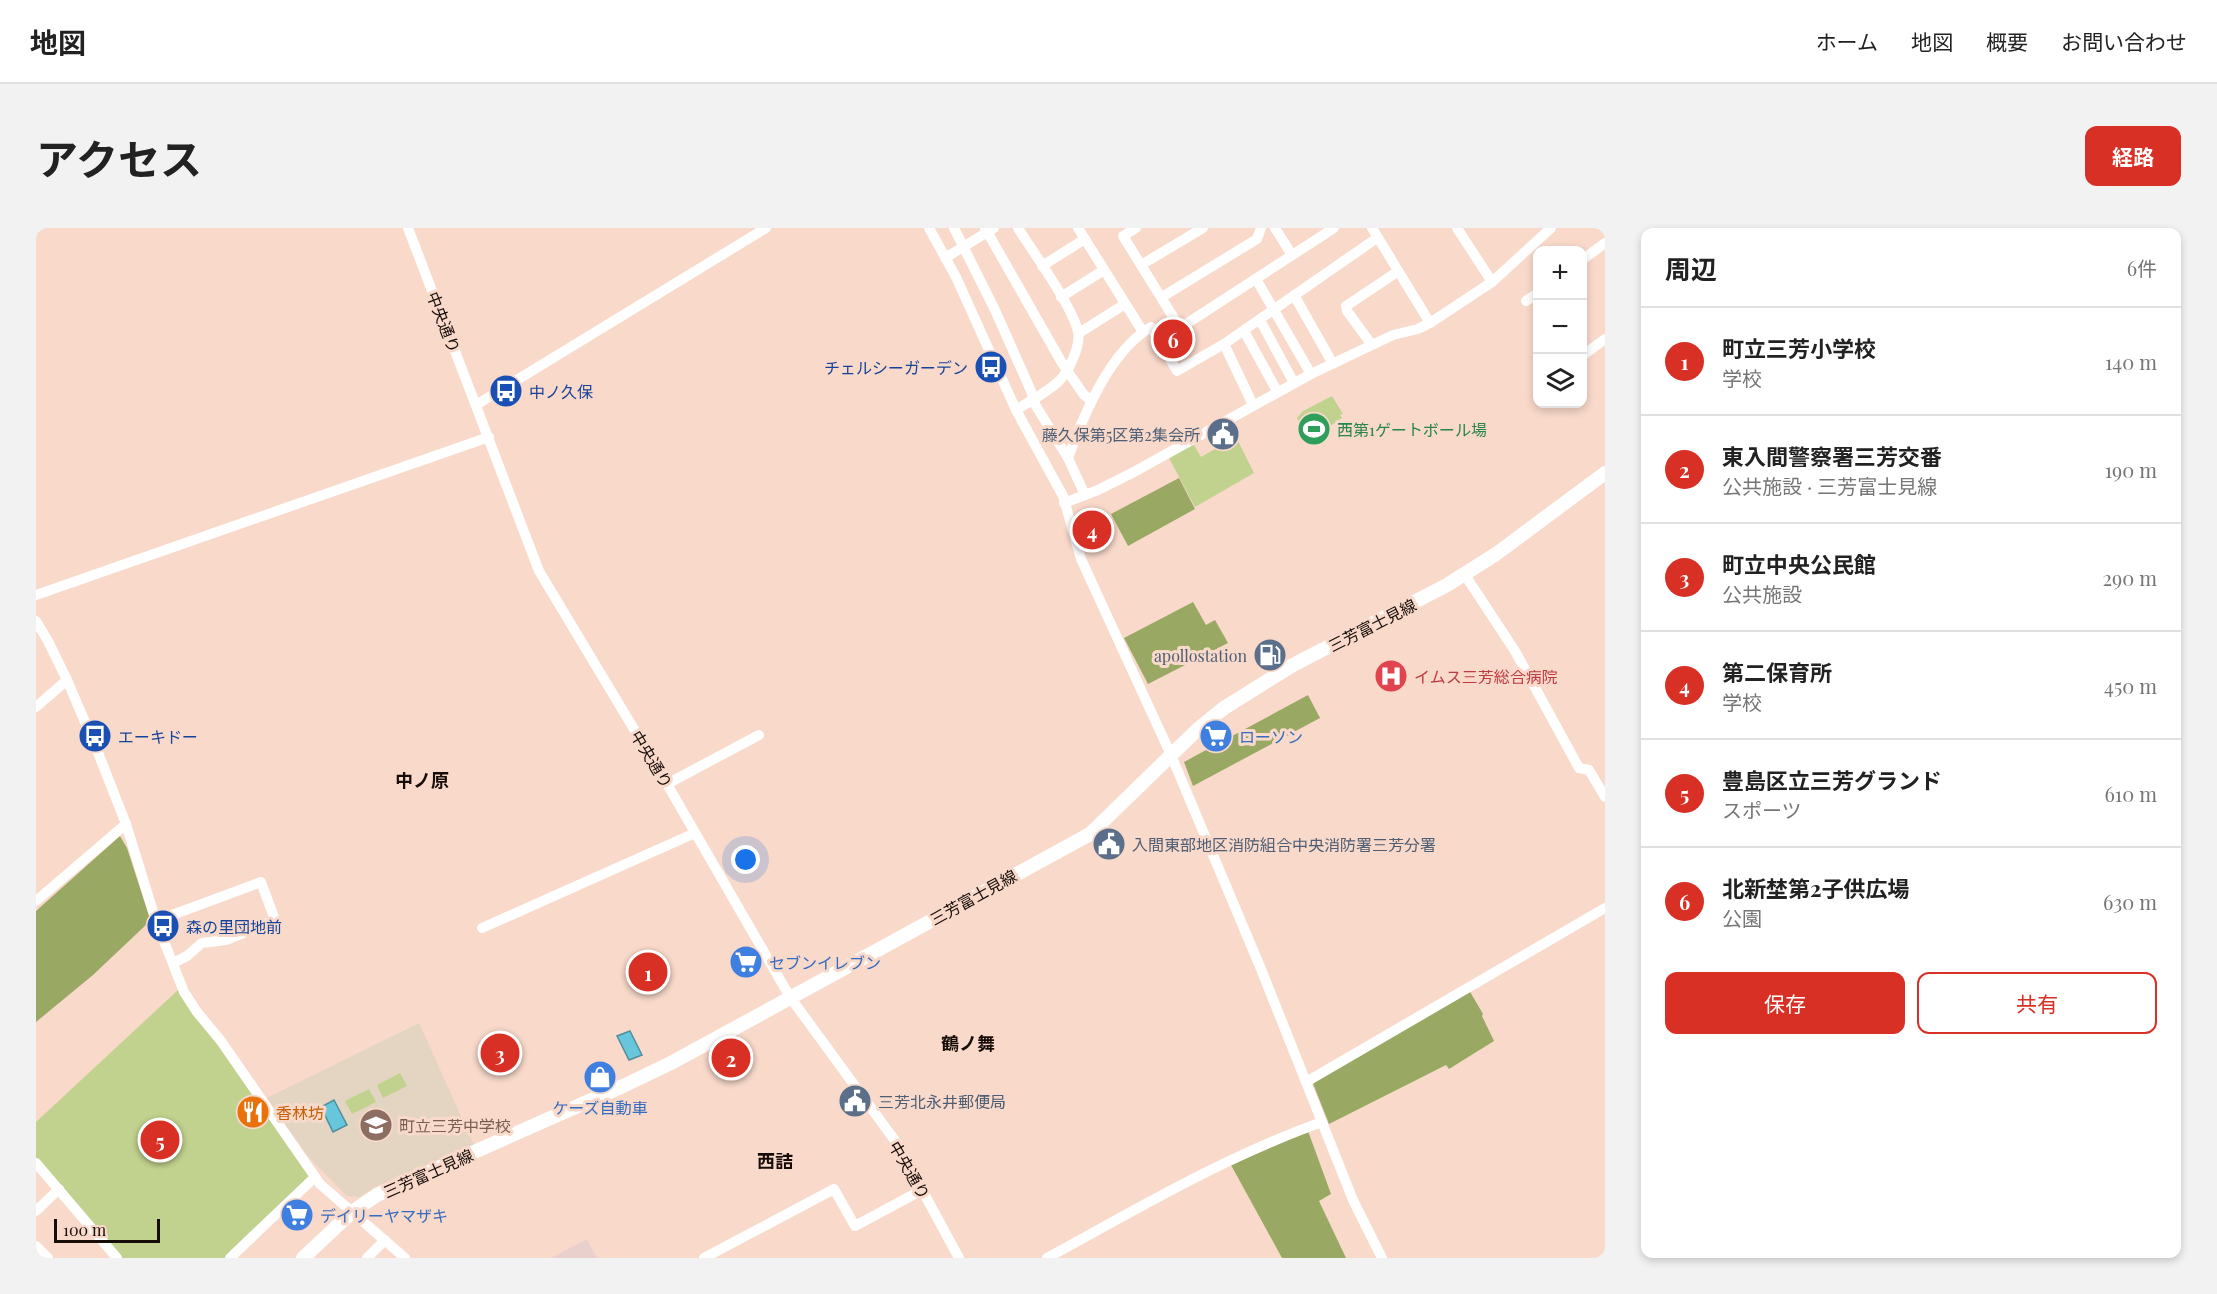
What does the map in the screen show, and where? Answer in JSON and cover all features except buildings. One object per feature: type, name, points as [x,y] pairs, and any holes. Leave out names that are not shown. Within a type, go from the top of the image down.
[{"type":"main road","name":"三芳富士見線","points":[[303,1258],[352,1212],[377,1195],[671,1063],[1089,834],[1171,754],[1215,715],[1293,665],[1465,575],[1605,473]]},
{"type":"street","name":"中央通り","points":[[407,228],[539,571],[667,784],[790,997],[896,1142],[959,1258]]},
{"type":"street","points":[[477,405],[766,228]]},
{"type":"street","points":[[929,228],[969,304],[1016,410],[1063,496],[1081,560],[1171,754],[1362,1221],[1382,1258]]},
{"type":"street","points":[[954,228],[995,310],[1033,399],[1068,458],[1085,495]]},
{"type":"street","points":[[1016,410],[1058,382],[1068,371],[1079,333],[1061,297],[1018,228]]},
{"type":"street","points":[[1078,228],[1143,332]]},
{"type":"street","points":[[1136,228],[1123,236],[1180,328],[1334,228]]},
{"type":"street","points":[[1141,265],[1203,228]]},
{"type":"street","points":[[1162,297],[1257,239],[1261,228]]},
{"type":"street","points":[[1275,228],[1292,255]]},
{"type":"street","points":[[1457,228],[1492,282]]},
{"type":"street","points":[[1064,503],[1156,460],[1311,374],[1393,335],[1418,329],[1430,323],[1492,282],[1551,228]]},
{"type":"street","points":[[945,258],[989,229],[1062,363],[1084,395],[1092,401]]},
{"type":"street","points":[[1068,458],[1079,427],[1109,371],[1143,332],[1151,327],[1177,371],[1260,320],[1374,233],[1430,323]]},
{"type":"street","points":[[1042,266],[1085,239]]},
{"type":"street","points":[[1587,256],[1605,243]]},
{"type":"street","points":[[1061,297],[1104,270]]},
{"type":"street","points":[[1372,345],[1347,311],[1346,306],[1397,272]]},
{"type":"street","points":[[1256,279],[1311,374]]},
{"type":"street","points":[[1294,295],[1332,364]]},
{"type":"street","points":[[1526,301],[1533,296]]},
{"type":"street","points":[[1079,333],[1125,304]]},
{"type":"street","points":[[1260,320],[1294,383]]},
{"type":"street","points":[[1244,331],[1277,391]]},
{"type":"street","points":[[1585,354],[1605,339]]},
{"type":"street","points":[[1224,344],[1253,405]]},
{"type":"street","points":[[36,595],[489,437]]},
{"type":"street","points":[[1465,575],[1515,651],[1579,768],[1588,770],[1605,797]]},
{"type":"street","points":[[36,621],[67,680],[126,824],[156,921],[184,992],[221,1041],[315,1178],[405,1258]]},
{"type":"street","points":[[36,707],[67,680]]},
{"type":"street","points":[[667,784],[759,735]]},
{"type":"street","points":[[36,901],[126,824]]},
{"type":"street","points":[[482,928],[695,833]]},
{"type":"street","points":[[156,921],[261,882],[275,920],[226,940],[202,943],[187,956],[173,963]]},
{"type":"street","points":[[1306,1082],[1605,908]]},
{"type":"street","points":[[1047,1258],[1206,1172],[1298,1130],[1322,1122]]},
{"type":"street","points":[[36,1163],[117,1258]]},
{"type":"street","points":[[230,1258],[315,1178]]},
{"type":"street","points":[[36,1211],[59,1189]]},
{"type":"street","points":[[704,1258],[834,1189],[855,1226],[922,1190]]},
{"type":"street","points":[[367,1258],[386,1240]]},
{"type":"street","points":[[36,1246],[48,1258]]},
{"type":"shaded area","name":"町立三芳中学校","points":[[419,1023],[474,1145],[377,1186],[359,1197],[347,1196],[307,1155],[267,1098]]},
{"type":"shaded area","points":[[585,1240],[597,1258],[551,1258]]},
{"type":"green space","points":[[1175,324],[1187,345],[1173,354],[1159,334]]},
{"type":"green space","name":"西第1ゲートボール場","points":[[1332,396],[1343,414],[1340,415],[1342,418],[1308,441],[1297,418],[1303,411]]},
{"type":"green space","points":[[1236,437],[1254,473],[1195,507],[1168,456],[1193,443],[1201,457]]},
{"type":"green space","points":[[1179,478],[1195,509],[1128,546],[1111,514]]},
{"type":"green space","points":[[1193,602],[1206,625],[1215,620],[1228,643],[1148,684],[1124,638]]},
{"type":"green space","points":[[1308,695],[1320,718],[1193,786],[1184,762]]},
{"type":"green space","points":[[120,836],[127,848],[150,919],[149,922],[93,975],[36,1022],[36,911]]},
{"type":"green space","points":[[178,990],[309,1176],[226,1258],[121,1258],[36,1159],[36,1122]]},
{"type":"green space","points":[[1469,990],[1483,1014],[1494,1041],[1449,1069],[1446,1065],[1329,1124],[1312,1081]]},
{"type":"green space","points":[[400,1073],[407,1086],[383,1098],[377,1085]]},
{"type":"green space","points":[[369,1089],[376,1102],[352,1114],[345,1101]]},
{"type":"green space","points":[[1308,1131],[1331,1194],[1319,1201],[1346,1258],[1282,1258],[1231,1165]]},
{"type":"water","points":[[630,1031],[642,1055],[629,1060],[617,1036]]},
{"type":"water","points":[[334,1100],[347,1125],[333,1132],[321,1107]]},
{"type":"place","name":"北新埜第2子供広場","points":[[1173,339]]},
{"type":"place","name":"チェルシーガーデン","points":[[991,367]]},
{"type":"place","name":"中ノ久保","points":[[506,391]]},
{"type":"place","name":"西第1ゲートボール場","points":[[1314,429]]},
{"type":"place","name":"藤久保第5区第2集会所","points":[[1223,434]]},
{"type":"place","name":"第二保育所","points":[[1092,530]]},
{"type":"place","name":"apollostation","points":[[1270,655]]},
{"type":"place","name":"イムス三芳総合病院","points":[[1391,676]]},
{"type":"place","name":"エーキドー","points":[[95,736]]},
{"type":"place","name":"ローソン","points":[[1216,736]]},
{"type":"place","name":"入間東部地区消防組合中央消防署三芳分署","points":[[1109,844]]},
{"type":"place","name":"森の里団地前","points":[[163,926]]},
{"type":"place","name":"セブンイレブン","points":[[746,962]]},
{"type":"place","name":"町立三芳小学校","points":[[648,972]]},
{"type":"place","name":"町立中央公民館","points":[[500,1053]]},
{"type":"place","name":"東入間警察署三芳交番","points":[[731,1058]]},
{"type":"place","name":"ケーズ自動車","points":[[600,1077]]},
{"type":"place","name":"三芳北永井郵便局","points":[[855,1101]]},
{"type":"place","name":"香林坊","points":[[253,1112]]},
{"type":"place","name":"町立三芳中学校","points":[[376,1125]]},
{"type":"place","name":"豊島区立三芳グランド","points":[[160,1140]]},
{"type":"place","name":"デイリーヤマザキ","points":[[297,1215]]},
{"type":"district","name":"中ノ原","points":[[422,780]]},
{"type":"district","name":"鶴ノ舞","points":[[968,1043]]},
{"type":"district","name":"西詰","points":[[775,1161]]}]
